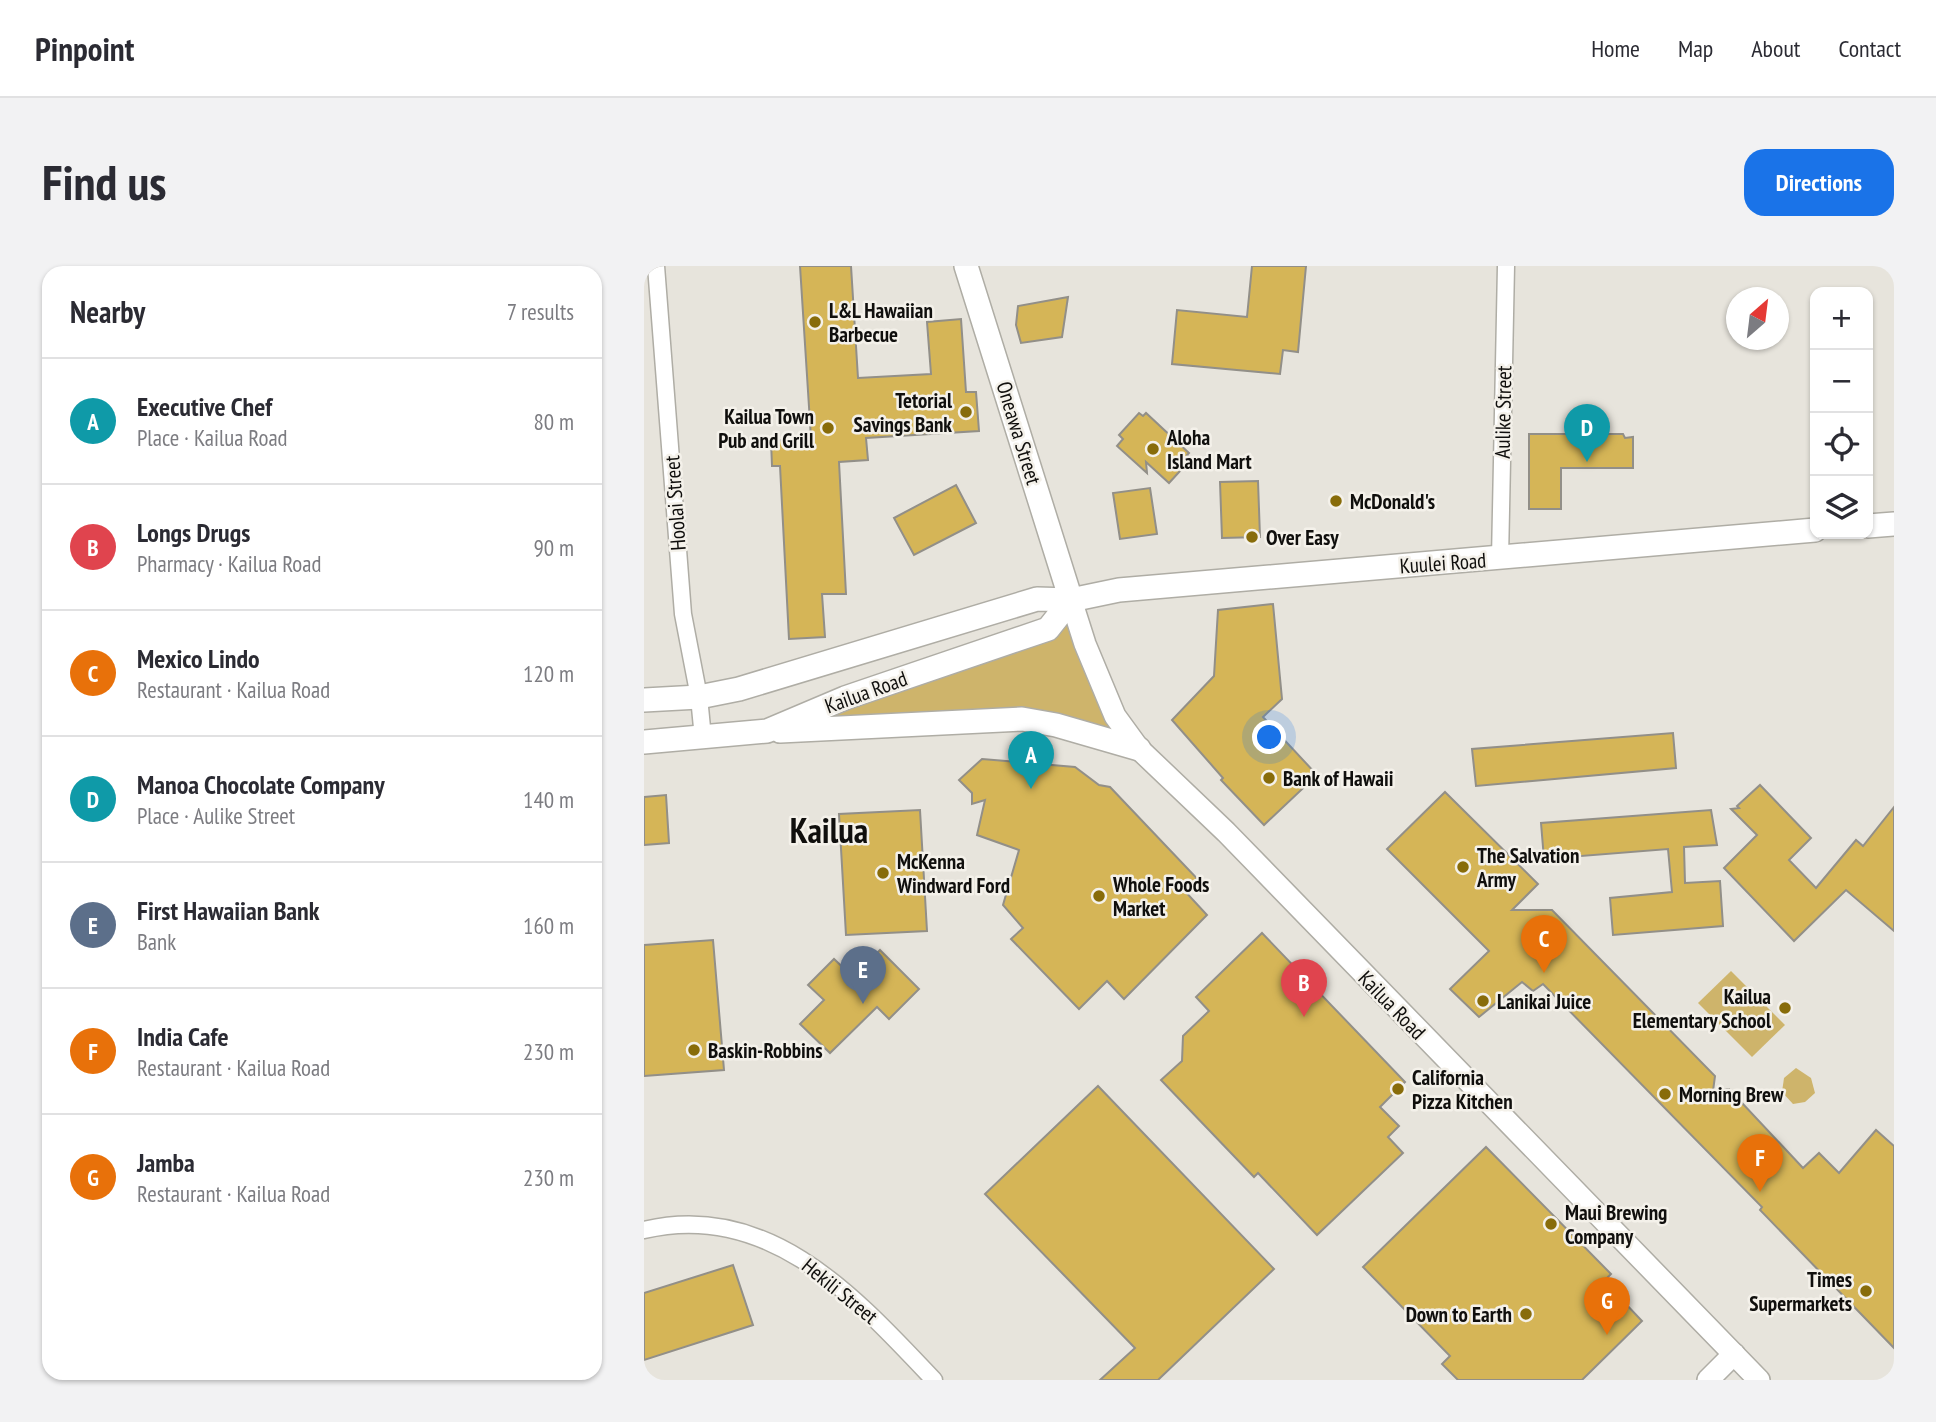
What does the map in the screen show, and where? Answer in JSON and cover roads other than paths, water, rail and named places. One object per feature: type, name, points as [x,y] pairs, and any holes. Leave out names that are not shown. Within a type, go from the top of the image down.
[{"type":"main road","name":"Oneawa Street","points":[[966,266],[1071,600]]},
{"type":"main road","points":[[1873,526],[1894,524]]},
{"type":"main road","name":"Kuulei Road","points":[[1071,600],[1119,590],[1810,530]]},
{"type":"main road","name":"Kailua Road","points":[[644,700],[699,696],[738,689],[1037,599],[1071,600]]},
{"type":"main road","name":"Kailua Road","points":[[644,742],[766,731],[845,698],[1045,630],[1071,600]]},
{"type":"main road","points":[[766,731],[1022,719],[1056,725],[1139,750]]},
{"type":"street","name":"Hoolai Street","points":[[656,266],[683,614],[699,696],[703,738]]},
{"type":"street","name":"Aulike Street","points":[[1500,559],[1506,266]]},
{"type":"street","name":"Kailua Road","points":[[1071,600],[1105,695],[1139,750],[1226,832],[1759,1380]]},
{"type":"street","name":"Hekili Street","points":[[644,1230],[703,1227],[735,1232],[799,1256],[849,1293],[934,1380]]},
{"type":"street","points":[[1708,1380],[1734,1354]]},
{"type":"place","name":"L&L Hawaiian Barbecue","points":[[815,322]]},
{"type":"place","name":"Tetorial Savings Bank","points":[[966,412]]},
{"type":"place","name":"Kailua Town Pub and Grill","points":[[828,428]]},
{"type":"place","name":"Aloha Island Mart","points":[[1153,449]]},
{"type":"place","name":"Manoa Chocolate Company","points":[[1587,462]]},
{"type":"place","name":"McDonald's","points":[[1336,501]]},
{"type":"place","name":"Over Easy","points":[[1252,537]]},
{"type":"place","name":"Bank of Hawaii","points":[[1269,778]]},
{"type":"place","name":"Executive Chef","points":[[1031,789]]},
{"type":"place","name":"The Salvation Army","points":[[1463,867]]},
{"type":"place","name":"McKenna Windward Ford","points":[[883,873]]},
{"type":"place","name":"Whole Foods Market","points":[[1099,896]]},
{"type":"place","name":"Mexico Lindo","points":[[1544,973]]},
{"type":"place","name":"Lanikai Juice","points":[[1483,1001]]},
{"type":"place","name":"First Hawaiian Bank","points":[[863,1004]]},
{"type":"place","name":"Kailua Elementary School","points":[[1785,1008]]},
{"type":"place","name":"Longs Drugs","points":[[1304,1017]]},
{"type":"place","name":"Baskin-Robbins","points":[[694,1050]]},
{"type":"place","name":"California Pizza Kitchen","points":[[1398,1089]]},
{"type":"place","name":"Morning Brew","points":[[1665,1094]]},
{"type":"place","name":"India Cafe","points":[[1760,1192]]},
{"type":"place","name":"Maui Brewing Company","points":[[1551,1224]]},
{"type":"place","name":"Times Supermarkets","points":[[1866,1291]]},
{"type":"place","name":"Down to Earth","points":[[1526,1314]]},
{"type":"place","name":"Jamba","points":[[1607,1335]]},
{"type":"district","name":"Kailua","points":[[829,830]]}]
